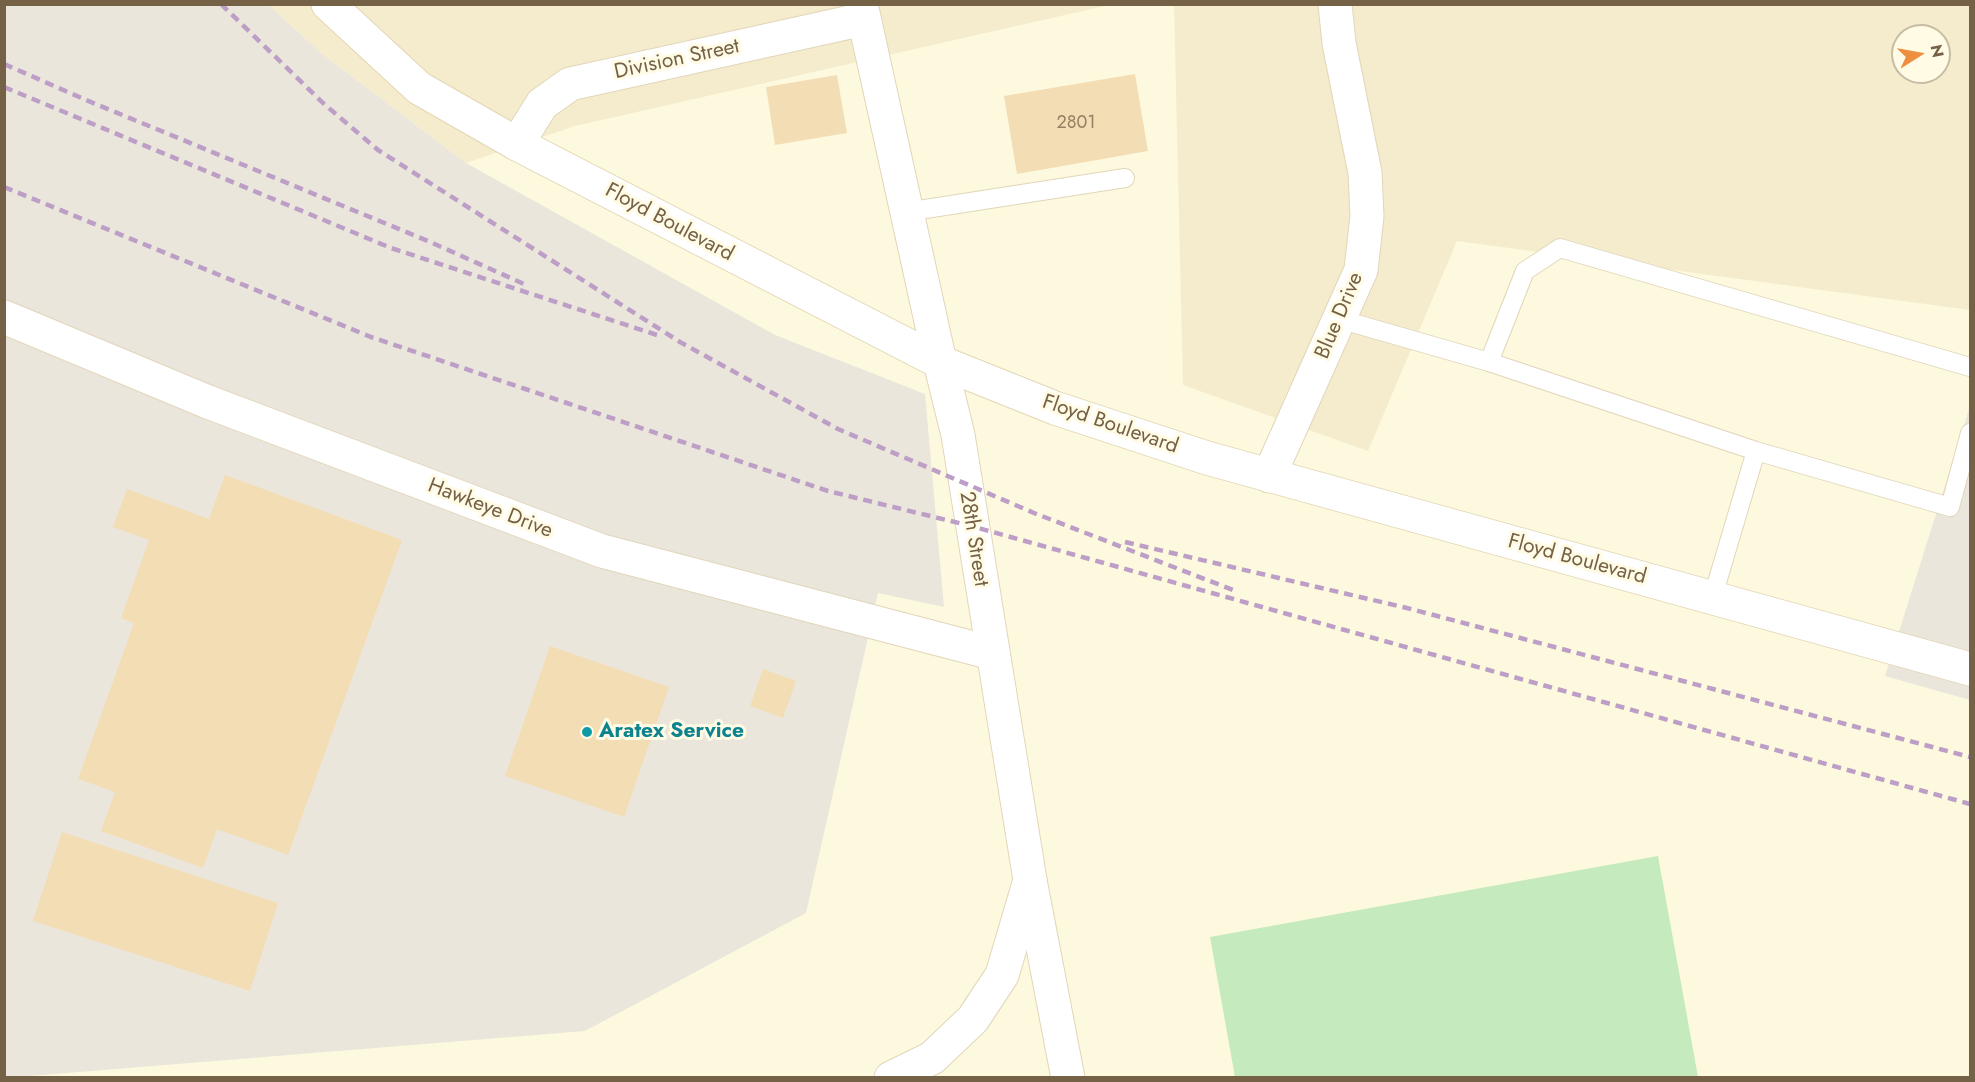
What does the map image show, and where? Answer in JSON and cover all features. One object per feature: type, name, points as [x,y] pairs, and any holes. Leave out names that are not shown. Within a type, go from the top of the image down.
[{"type":"street","name":"Floyd Boulevard","points":[[328,4],[419,88],[517,144],[940,362],[1055,408],[1269,476],[1971,669]]},
{"type":"street","name":"Blue Drive","points":[[1269,476],[1361,270],[1367,216],[1365,173],[1339,43],[1335,4]]},
{"type":"street","name":"Division Street","points":[[517,144],[542,104],[570,84],[863,12]]},
{"type":"street","name":"28th Street","points":[[863,12],[906,212],[958,435],[1030,880],[1068,1077]]},
{"type":"street","name":"Hawkeye Drive","points":[[4,317],[208,402],[602,551],[992,653]]},
{"type":"street","points":[[891,1077],[932,1058],[973,1018],[1002,975],[1030,880]]},
{"type":"lane","points":[[906,212],[1125,178]]},
{"type":"lane","points":[[1489,362],[1525,271],[1560,248],[1971,367]]},
{"type":"lane","points":[[1339,319],[1489,362],[1756,451],[1950,507],[1971,433]]},
{"type":"lane","points":[[1713,597],[1756,451]]},
{"type":"shaded area","points":[[5,5],[269,5],[321,53],[466,163],[775,335],[925,394],[944,607],[878,593],[806,913],[585,1031],[5,1078]]},
{"type":"shaded area","points":[[269,5],[1109,5],[575,126],[466,163],[321,53]]},
{"type":"shaded area","points":[[1174,5],[1970,5],[1970,310],[1457,241],[1368,451],[1183,385]]},
{"type":"shaded area","points":[[1970,406],[1970,700],[1885,676]]},
{"type":"green space","points":[[1658,856],[1698,1077],[1235,1077],[1210,937]]},
{"type":"building","points":[[1135,74],[1148,151],[1017,174],[1004,96]]},
{"type":"building","points":[[837,75],[847,133],[775,145],[766,87]]},
{"type":"building","points":[[225,475],[402,540],[288,855],[217,829],[203,868],[101,831],[115,792],[78,779],[134,623],[121,618],[149,540],[113,527],[127,489],[209,519]]},
{"type":"building","name":"Aratex Service","points":[[550,646],[669,687],[624,817],[505,776]]},
{"type":"building","points":[[763,669],[796,681],[783,718],[750,706]]},
{"type":"building","points":[[62,832],[278,903],[250,991],[33,921]]},
{"type":"railway","points":[[221,4],[323,103],[378,150],[680,342],[838,429],[1034,513],[1233,590]]},
{"type":"railway","points":[[4,64],[428,241],[524,284]]},
{"type":"railway","points":[[4,87],[391,248],[660,336]]},
{"type":"railway","points":[[4,187],[371,337],[828,491],[971,526],[1970,804]]},
{"type":"railway","points":[[1125,542],[1407,608],[1970,757]]},
{"type":"place","name":"Aratex Service","points":[[587,732]]}]
